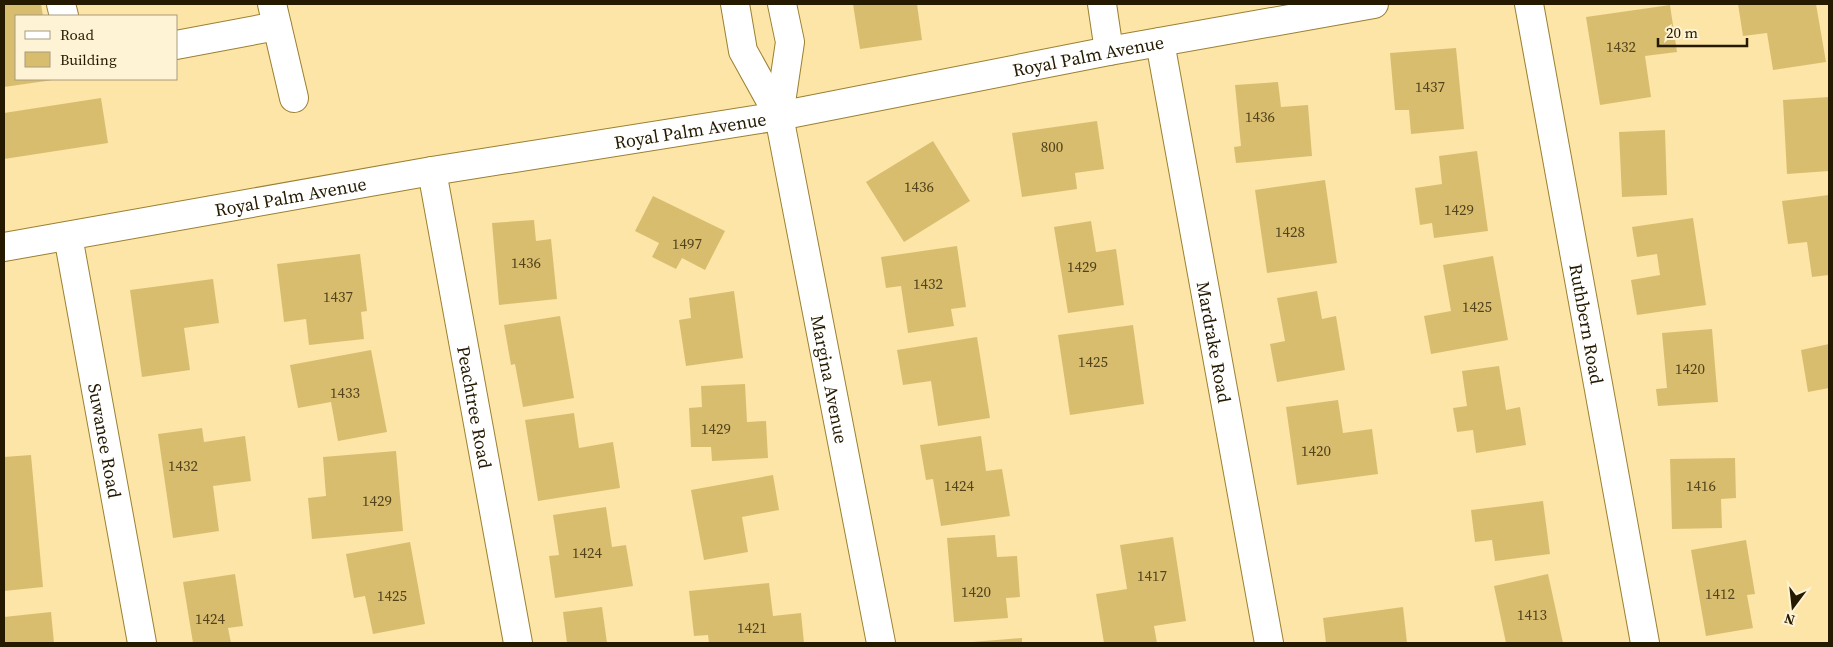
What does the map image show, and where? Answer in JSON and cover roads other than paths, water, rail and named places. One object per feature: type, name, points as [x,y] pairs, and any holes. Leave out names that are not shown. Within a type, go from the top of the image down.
[{"type":"street","name":"Margina Avenue","points":[[735,4],[743,51],[779,116],[881,643]]},
{"type":"street","name":"Margina Avenue","points":[[779,116],[790,42],[782,4]]},
{"type":"street","points":[[1102,4],[1109,51]]},
{"type":"street","name":"Royal Palm Avenue","points":[[4,247],[432,171],[779,116],[1109,51],[1374,4]]},
{"type":"street","name":"Ruthbern Road","points":[[1529,4],[1645,643]]},
{"type":"street","points":[[178,44],[275,15],[294,98]]},
{"type":"street","name":"Mardrake Road","points":[[1160,42],[1269,643]]},
{"type":"street","name":"Peachtree Road","points":[[432,171],[518,643]]},
{"type":"street","name":"Suwanee Road","points":[[68,236],[142,643]]}]
